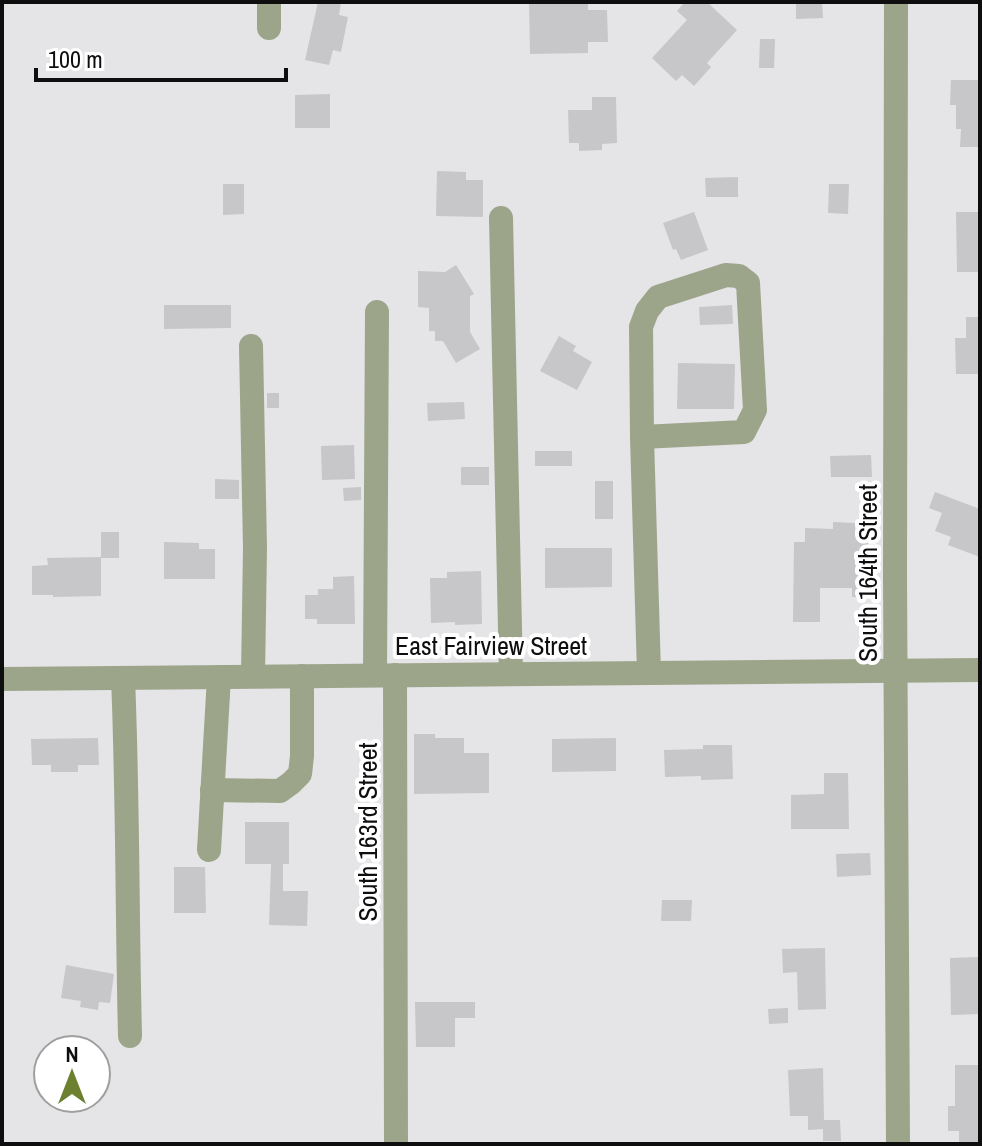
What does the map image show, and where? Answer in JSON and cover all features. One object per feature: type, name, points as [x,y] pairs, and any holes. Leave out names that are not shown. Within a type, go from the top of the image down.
[{"type":"street","points":[[269,2],[269,28]]},
{"type":"street","name":"South 164th Street","points":[[896,2],[898,1144]]},
{"type":"street","points":[[501,218],[511,674]]},
{"type":"street","points":[[642,437],[744,432],[748,426],[755,410],[749,298],[748,283],[739,276],[726,275],[658,297],[647,311],[641,327],[642,437],[649,673]]},
{"type":"street","name":"South 163rd Street","points":[[377,312],[396,988],[396,1144]]},
{"type":"street","points":[[251,346],[255,548],[253,676]]},
{"type":"street","name":"East Fairview Street","points":[[2,679],[980,670]]},
{"type":"street","points":[[212,790],[280,791],[300,774],[302,676]]},
{"type":"street","points":[[209,850],[219,677]]},
{"type":"street","points":[[123,678],[130,1036]]},
{"type":"building","points":[[318,2],[341,2],[339,15],[348,17],[341,52],[333,50],[329,65],[305,60]]},
{"type":"building","points":[[529,2],[588,2],[588,10],[607,10],[608,42],[588,42],[588,53],[530,54]]},
{"type":"building","points":[[685,2],[707,2],[737,30],[707,63],[711,67],[694,86],[682,75],[676,81],[652,58],[687,20],[677,11]]},
{"type":"building","points":[[796,2],[822,2],[823,18],[796,19]]},
{"type":"building","points":[[760,39],[775,39],[774,68],[759,68]]},
{"type":"building","points":[[951,80],[980,80],[980,147],[960,147],[961,129],[956,129],[956,105],[950,105]]},
{"type":"building","points":[[330,94],[330,128],[295,128],[295,95]]},
{"type":"building","points":[[592,97],[616,97],[617,143],[602,144],[602,150],[579,151],[579,143],[569,143],[568,110],[592,110]]},
{"type":"building","points":[[437,171],[466,172],[466,180],[483,180],[483,217],[436,216]]},
{"type":"building","points":[[738,177],[738,197],[706,197],[705,178]]},
{"type":"building","points":[[223,184],[244,184],[244,214],[223,215]]},
{"type":"building","points":[[829,184],[849,184],[848,214],[828,213]]},
{"type":"building","points":[[694,212],[708,250],[681,260],[676,249],[673,250],[663,223]]},
{"type":"building","points":[[956,212],[980,212],[980,272],[957,272]]},
{"type":"building","points":[[456,265],[474,294],[470,296],[470,332],[480,349],[456,363],[443,341],[435,341],[435,331],[429,331],[429,308],[418,307],[418,271],[445,272]]},
{"type":"building","points":[[164,305],[231,305],[231,328],[164,329]]},
{"type":"building","points":[[732,305],[733,324],[700,325],[699,307]]},
{"type":"building","points":[[966,317],[980,317],[980,374],[956,374],[955,338],[966,338]]},
{"type":"building","points":[[559,336],[576,346],[573,351],[592,362],[577,390],[540,371]]},
{"type":"building","points":[[678,363],[735,364],[734,409],[677,409]]},
{"type":"building","points":[[267,393],[279,393],[279,408],[267,408]]},
{"type":"building","points":[[464,402],[465,419],[428,421],[427,403]]},
{"type":"building","points":[[354,445],[355,479],[322,480],[321,446]]},
{"type":"building","points":[[535,451],[572,451],[572,466],[535,466]]},
{"type":"building","points":[[871,455],[872,477],[831,477],[830,456]]},
{"type":"building","points":[[461,467],[489,467],[489,485],[461,485]]},
{"type":"building","points":[[215,479],[239,480],[239,499],[215,499]]},
{"type":"building","points":[[595,481],[613,481],[613,519],[595,519]]},
{"type":"building","points":[[361,487],[361,500],[344,501],[343,488]]},
{"type":"building","points":[[935,492],[980,509],[980,557],[948,545],[951,537],[935,531],[942,513],[929,508]]},
{"type":"building","points":[[833,522],[855,523],[855,536],[868,536],[868,597],[852,597],[852,588],[820,588],[820,622],[793,622],[794,542],[805,542],[805,528],[833,529]]},
{"type":"building","points":[[101,532],[119,532],[119,558],[101,558]]},
{"type":"building","points":[[164,542],[199,543],[199,549],[215,549],[215,579],[164,579]]},
{"type":"building","points":[[545,548],[612,548],[612,587],[545,588]]},
{"type":"building","points":[[101,557],[101,596],[32,595],[32,566],[48,565],[47,558]]},
{"type":"building","points":[[481,571],[482,624],[431,623],[430,578],[447,578],[447,572]]},
{"type":"building","points":[[354,576],[355,624],[317,624],[317,619],[305,619],[305,595],[318,595],[318,589],[333,589],[333,577]]},
{"type":"building","points":[[414,734],[464,738],[464,753],[489,753],[489,793],[414,794]]},
{"type":"building","points":[[98,738],[99,765],[78,765],[78,772],[51,772],[51,765],[32,765],[31,739]]},
{"type":"building","points":[[616,738],[616,771],[552,772],[552,739]]},
{"type":"building","points":[[703,745],[732,745],[733,779],[665,777],[664,750],[703,749]]},
{"type":"building","points":[[824,773],[848,773],[849,829],[791,829],[791,795],[824,794]]},
{"type":"building","points":[[245,822],[289,822],[289,864],[283,864],[283,891],[308,891],[307,926],[269,925],[271,864],[245,864]]},
{"type":"building","points":[[870,853],[871,875],[837,877],[836,854]]},
{"type":"building","points":[[174,867],[205,867],[206,913],[174,913]]},
{"type":"building","points":[[662,900],[692,900],[691,921],[661,921]]},
{"type":"building","points":[[825,948],[826,1009],[798,1010],[797,972],[783,973],[782,949]]},
{"type":"building","points":[[980,957],[980,1014],[951,1015],[950,958]]},
{"type":"building","points":[[66,965],[114,974],[110,1003],[99,1002],[98,1010],[80,1007],[81,1001],[61,998]]},
{"type":"building","points":[[415,1002],[475,1002],[475,1018],[455,1018],[455,1047],[416,1047]]},
{"type":"building","points":[[788,1008],[788,1023],[769,1024],[768,1009]]},
{"type":"building","points":[[955,1065],[980,1065],[980,1144],[959,1144],[959,1131],[948,1131],[948,1106],[955,1106]]},
{"type":"building","points":[[823,1068],[824,1120],[840,1120],[841,1141],[823,1141],[823,1129],[808,1130],[808,1116],[790,1116],[788,1070]]}]
